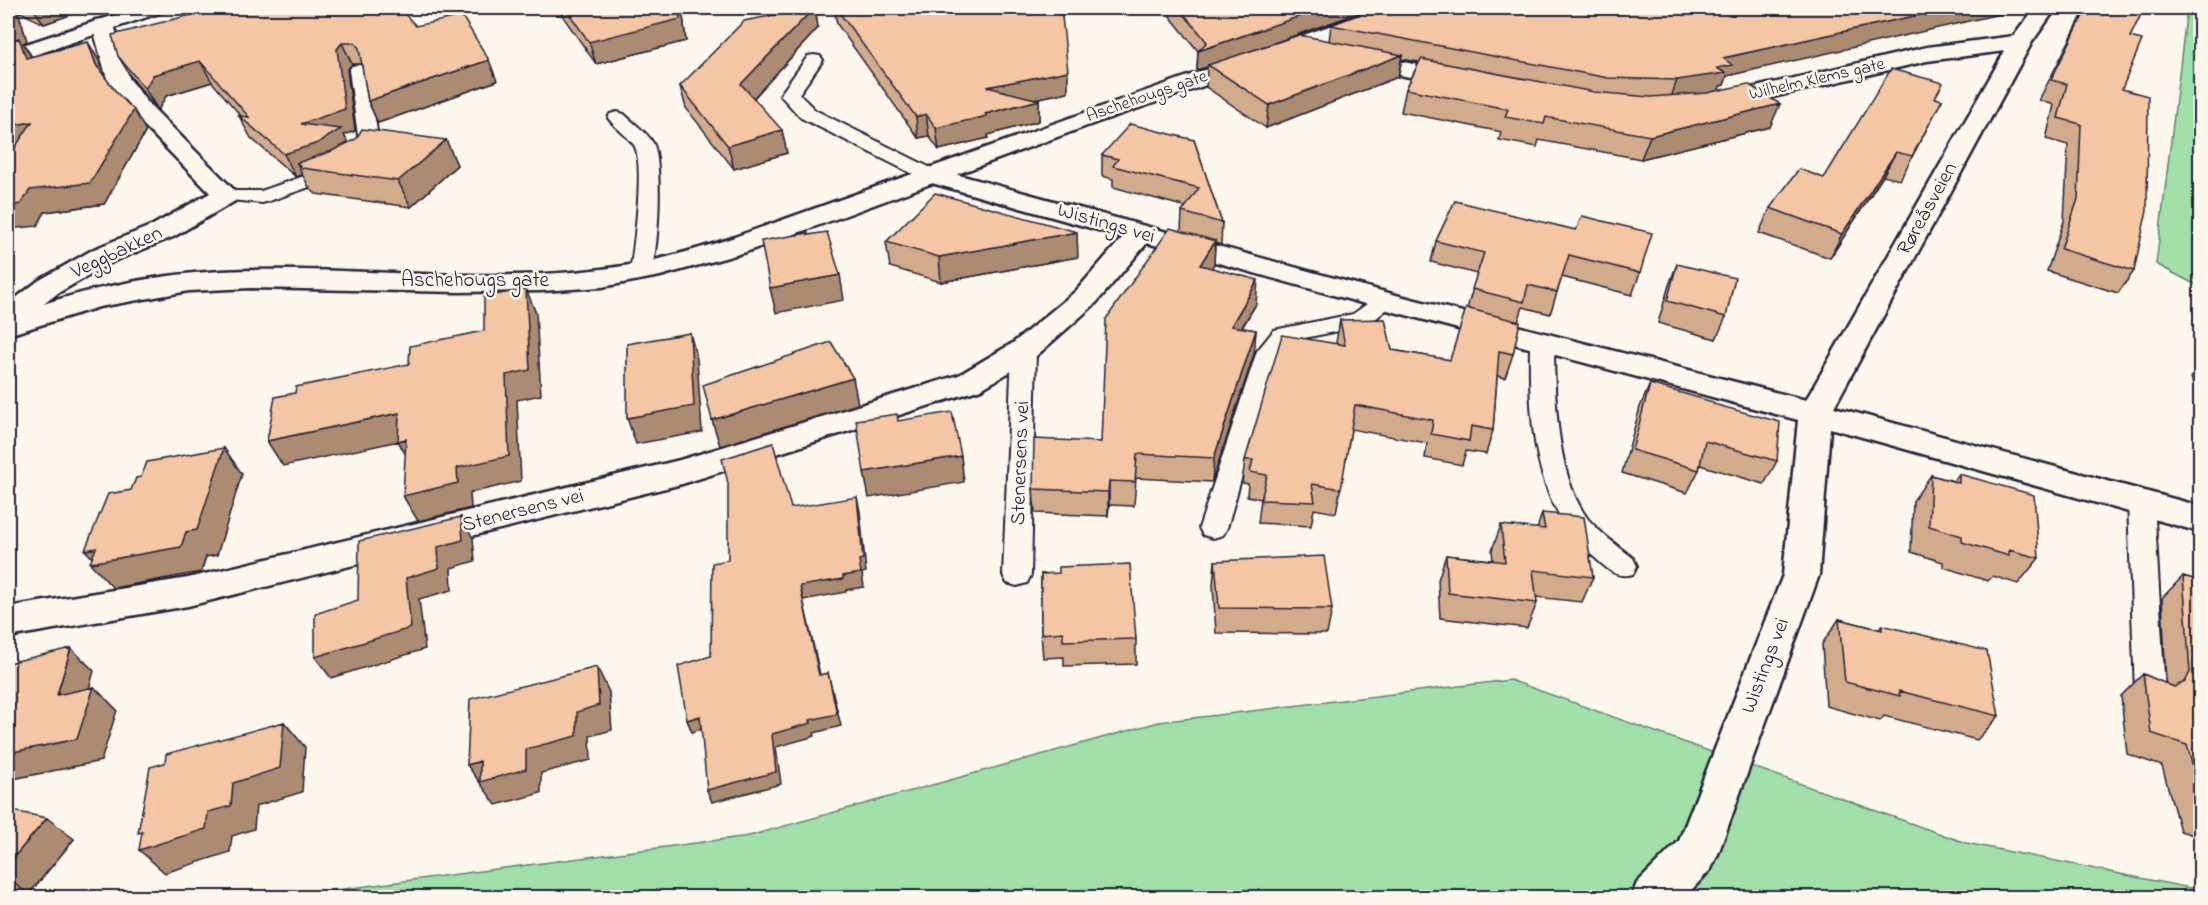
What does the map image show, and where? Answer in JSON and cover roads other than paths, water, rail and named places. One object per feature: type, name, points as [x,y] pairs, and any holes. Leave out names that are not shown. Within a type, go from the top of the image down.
[{"type":"street","points":[[8,57],[155,8]]},
{"type":"street","name":"Aschehougs gate","points":[[14,323],[101,298],[174,284],[250,279],[515,282],[583,280],[681,264],[1090,117],[1295,47],[1398,8]]},
{"type":"street","name":"Røreåsveien","points":[[1815,412],[2021,42],[2045,8]]},
{"type":"street","points":[[103,25],[118,79],[139,106],[226,195]]},
{"type":"street","name":"Wilhelm Klems gate","points":[[1698,107],[1927,54],[2021,42]]},
{"type":"street","points":[[1295,47],[1482,85]]},
{"type":"street","name":"Wistings vei","points":[[930,175],[1386,301],[1815,412],[2200,519]]},
{"type":"street","name":"Veggbakken","points":[[14,323],[22,307],[48,287],[104,255],[163,231],[226,195]]},
{"type":"street","name":"Stenersens vei","points":[[8,622],[188,592],[682,472],[970,382],[1024,350],[1086,297],[1140,234]]},
{"type":"street","name":"Wistings vei","points":[[1653,897],[1696,854],[1801,575],[1815,412]]},
{"type":"lane","points":[[814,60],[789,95],[808,114],[930,175]]},
{"type":"lane","points":[[226,195],[262,197],[337,171],[360,158],[369,143],[358,70]]},
{"type":"lane","points":[[617,118],[645,145],[649,190],[646,243],[641,271]]},
{"type":"lane","points":[[1213,528],[1265,356],[1282,335],[1360,320],[1386,301]]},
{"type":"lane","points":[[1542,341],[1541,391],[1552,465],[1577,523],[1623,566]]},
{"type":"lane","name":"Stenersens vei","points":[[1017,575],[1024,350]]},
{"type":"lane","points":[[2141,502],[2150,693]]}]
